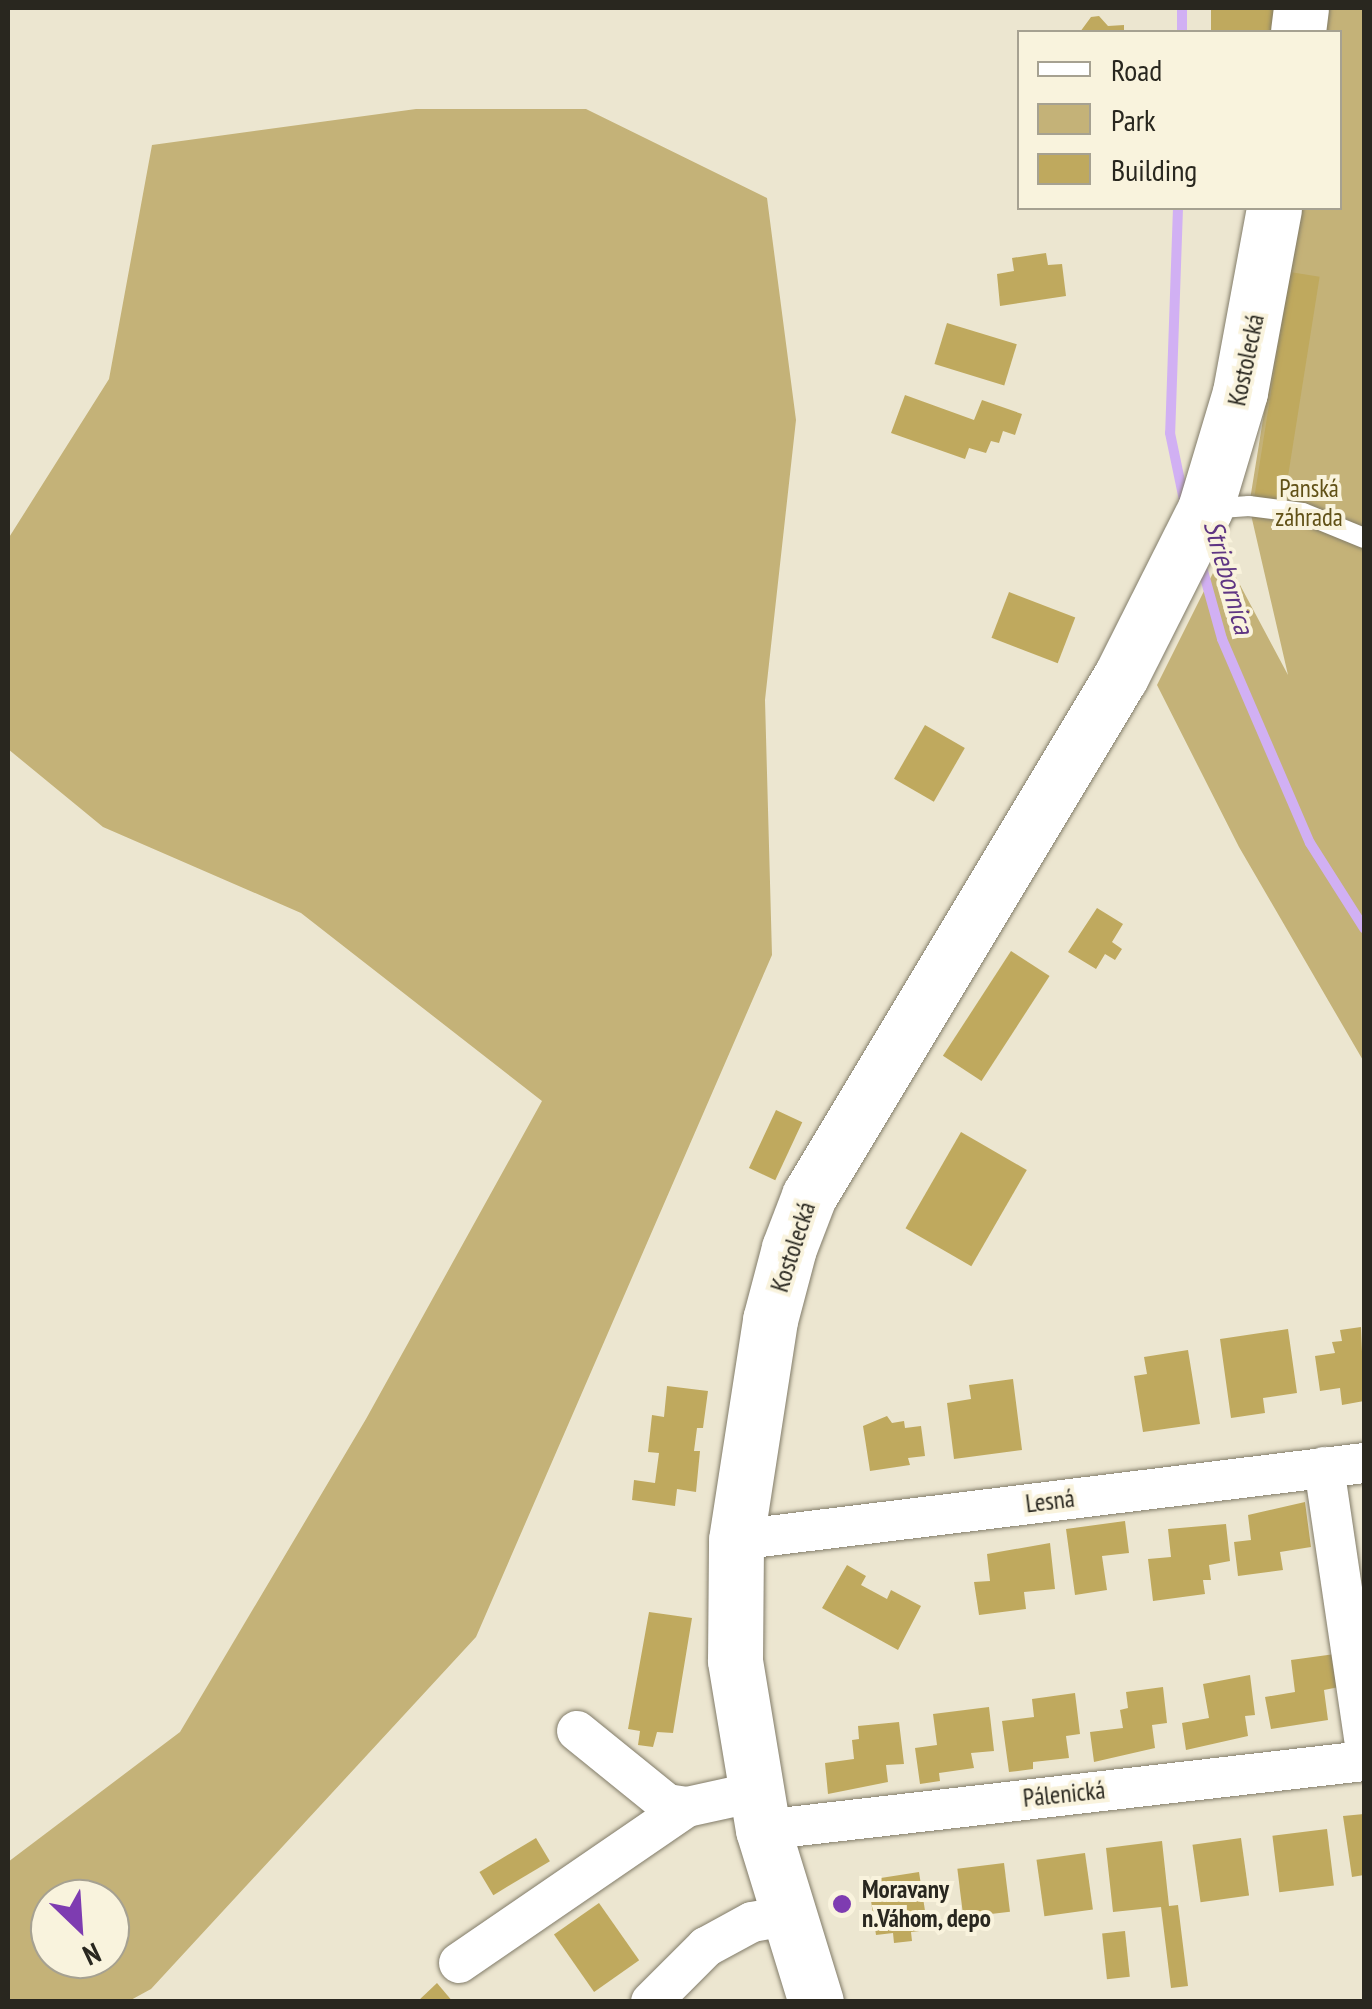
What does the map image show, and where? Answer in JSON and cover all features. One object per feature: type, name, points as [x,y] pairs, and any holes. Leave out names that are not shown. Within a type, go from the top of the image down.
[{"type":"main road","name":"Kostolecká","points":[[816,2002],[786,1916],[759,1811],[735,1660],[736,1540],[744,1468],[770,1320],[789,1248],[810,1196],[1121,676],[1205,509],[1240,392],[1274,210]]},
{"type":"street","name":"Lesná","points":[[736,1540],[1364,1463]]},
{"type":"street","points":[[1324,1467],[1364,1738]]},
{"type":"street","points":[[577,1731],[667,1804],[687,1807]]},
{"type":"street","name":"Pálenická","points":[[687,1807],[759,1811],[1364,1761]]},
{"type":"street","points":[[459,1964],[687,1807]]},
{"type":"street","points":[[651,2002],[706,1948],[752,1922],[786,1916]]},
{"type":"lane","points":[[1205,509],[1249,506],[1303,513],[1364,538]]},
{"type":"green space","name":"Panská záhrada","points":[[1327,8],[1364,8],[1364,1062],[1239,847],[1157,685],[1223,553],[1288,675],[1249,506],[1297,210],[1342,210],[1342,30],[1323,30]]},
{"type":"green space","points":[[416,109],[586,109],[767,198],[796,420],[765,700],[772,955],[476,1637],[151,1989],[129,2001],[8,2001],[8,1862],[180,1732],[366,1419],[542,1101],[301,913],[103,827],[8,749],[8,539],[109,379],[152,145]]},
{"type":"building","points":[[1211,8],[1276,8],[1276,30],[1211,30]]},
{"type":"building","points":[[1099,16],[1108,26],[1124,25],[1124,30],[1081,30],[1091,17]]},
{"type":"building","points":[[1046,253],[1048,265],[1062,264],[1066,296],[1000,306],[997,274],[1014,271],[1012,258]]},
{"type":"building","points":[[1290,272],[1320,277],[1284,503],[1254,498]]},
{"type":"building","points":[[947,323],[1017,344],[1004,385],[934,364]]},
{"type":"building","points":[[905,395],[974,420],[982,400],[1022,414],[1015,435],[1003,431],[999,443],[991,441],[986,453],[969,448],[965,459],[891,433]]},
{"type":"building","points":[[1009,592],[1075,617],[1058,663],[991,638]]},
{"type":"building","points":[[925,725],[965,748],[934,802],[894,779]]},
{"type":"building","points":[[1097,908],[1123,924],[1112,942],[1122,949],[1115,960],[1105,954],[1096,969],[1068,952]]},
{"type":"building","points":[[1011,951],[1050,976],[981,1081],[943,1056]]},
{"type":"building","points":[[776,1110],[802,1122],[775,1180],[749,1168]]},
{"type":"building","points":[[961,1132],[1027,1170],[971,1266],[906,1228]]},
{"type":"building","points":[[1361,1327],[1364,1401],[1342,1405],[1340,1388],[1320,1391],[1315,1356],[1335,1353],[1332,1342],[1342,1341],[1340,1330]]},
{"type":"building","points":[[1288,1329],[1297,1393],[1263,1398],[1265,1413],[1231,1418],[1220,1339]]},
{"type":"building","points":[[1188,1350],[1200,1424],[1143,1432],[1134,1376],[1147,1374],[1144,1357]]},
{"type":"building","points":[[1013,1379],[1022,1450],[954,1459],[947,1403],[971,1399],[969,1385]]},
{"type":"building","points":[[667,1386],[708,1391],[703,1428],[697,1428],[694,1451],[700,1451],[696,1492],[677,1489],[675,1506],[632,1500],[634,1480],[655,1483],[659,1453],[648,1452],[652,1415],[664,1417]]},
{"type":"building","points":[[887,1416],[892,1423],[904,1421],[905,1428],[921,1426],[925,1456],[908,1458],[910,1465],[870,1471],[863,1426]]},
{"type":"building","points":[[1305,1502],[1311,1547],[1280,1552],[1283,1570],[1238,1576],[1234,1542],[1251,1540],[1248,1515]]},
{"type":"building","points":[[1125,1521],[1129,1553],[1102,1556],[1107,1590],[1075,1595],[1066,1529]]},
{"type":"building","points":[[1226,1524],[1230,1561],[1209,1565],[1211,1580],[1203,1580],[1205,1594],[1153,1601],[1148,1559],[1171,1557],[1168,1529]]},
{"type":"building","points":[[1050,1543],[1055,1589],[1024,1592],[1026,1609],[979,1615],[974,1582],[990,1581],[987,1554]]},
{"type":"building","points":[[847,1565],[866,1576],[861,1585],[887,1599],[891,1590],[921,1606],[898,1650],[822,1608]]},
{"type":"building","points":[[649,1612],[692,1618],[673,1733],[657,1732],[653,1747],[638,1745],[640,1731],[628,1729]]},
{"type":"building","points":[[1335,1654],[1339,1687],[1324,1690],[1328,1720],[1271,1729],[1265,1697],[1295,1692],[1291,1660]]},
{"type":"building","points":[[1250,1675],[1255,1715],[1245,1716],[1248,1736],[1186,1750],[1182,1723],[1209,1718],[1203,1684]]},
{"type":"building","points":[[1163,1687],[1167,1723],[1152,1725],[1155,1748],[1094,1762],[1090,1732],[1123,1728],[1120,1710],[1128,1708],[1126,1692]]},
{"type":"building","points":[[1075,1693],[1080,1734],[1066,1736],[1069,1758],[1033,1762],[1033,1769],[1009,1772],[1002,1721],[1034,1717],[1032,1699]]},
{"type":"building","points":[[989,1707],[994,1751],[971,1753],[974,1768],[939,1773],[940,1781],[920,1784],[915,1748],[937,1745],[933,1714]]},
{"type":"building","points":[[899,1722],[904,1764],[886,1765],[888,1782],[828,1794],[825,1763],[854,1759],[852,1740],[859,1739],[858,1726]]},
{"type":"building","points":[[1364,1814],[1364,1875],[1352,1877],[1343,1816]]},
{"type":"building","points":[[1327,1829],[1334,1886],[1279,1892],[1272,1836]]},
{"type":"building","points":[[536,1838],[550,1861],[493,1895],[479,1872]]},
{"type":"building","points":[[1241,1838],[1249,1895],[1201,1902],[1192,1845]]},
{"type":"building","points":[[1162,1841],[1169,1906],[1178,1905],[1188,1986],[1171,1988],[1161,1907],[1113,1912],[1106,1848]]},
{"type":"building","points":[[1085,1853],[1093,1909],[1044,1916],[1036,1860]]},
{"type":"building","points":[[1004,1863],[1010,1912],[963,1917],[957,1869]]},
{"type":"building","points":[[919,1872],[928,1930],[911,1932],[912,1941],[894,1943],[893,1933],[876,1935],[868,1880]]},
{"type":"building","points":[[599,1903],[639,1960],[594,1992],[554,1935]]},
{"type":"building","points":[[1125,1931],[1130,1977],[1107,1979],[1102,1933]]},
{"type":"building","points":[[437,1983],[453,2002],[417,2002]]},
{"type":"waterway","name":"Striebornica","points":[[1182,8],[1182,30]]},
{"type":"waterway","name":"Striebornica","points":[[1178,210],[1170,433],[1185,505]]},
{"type":"waterway","name":"Striebornica","points":[[1200,560],[1222,639],[1310,843],[1364,928]]},
{"type":"place","name":"Moravany n.Váhom, depo","points":[[842,1904]]}]
